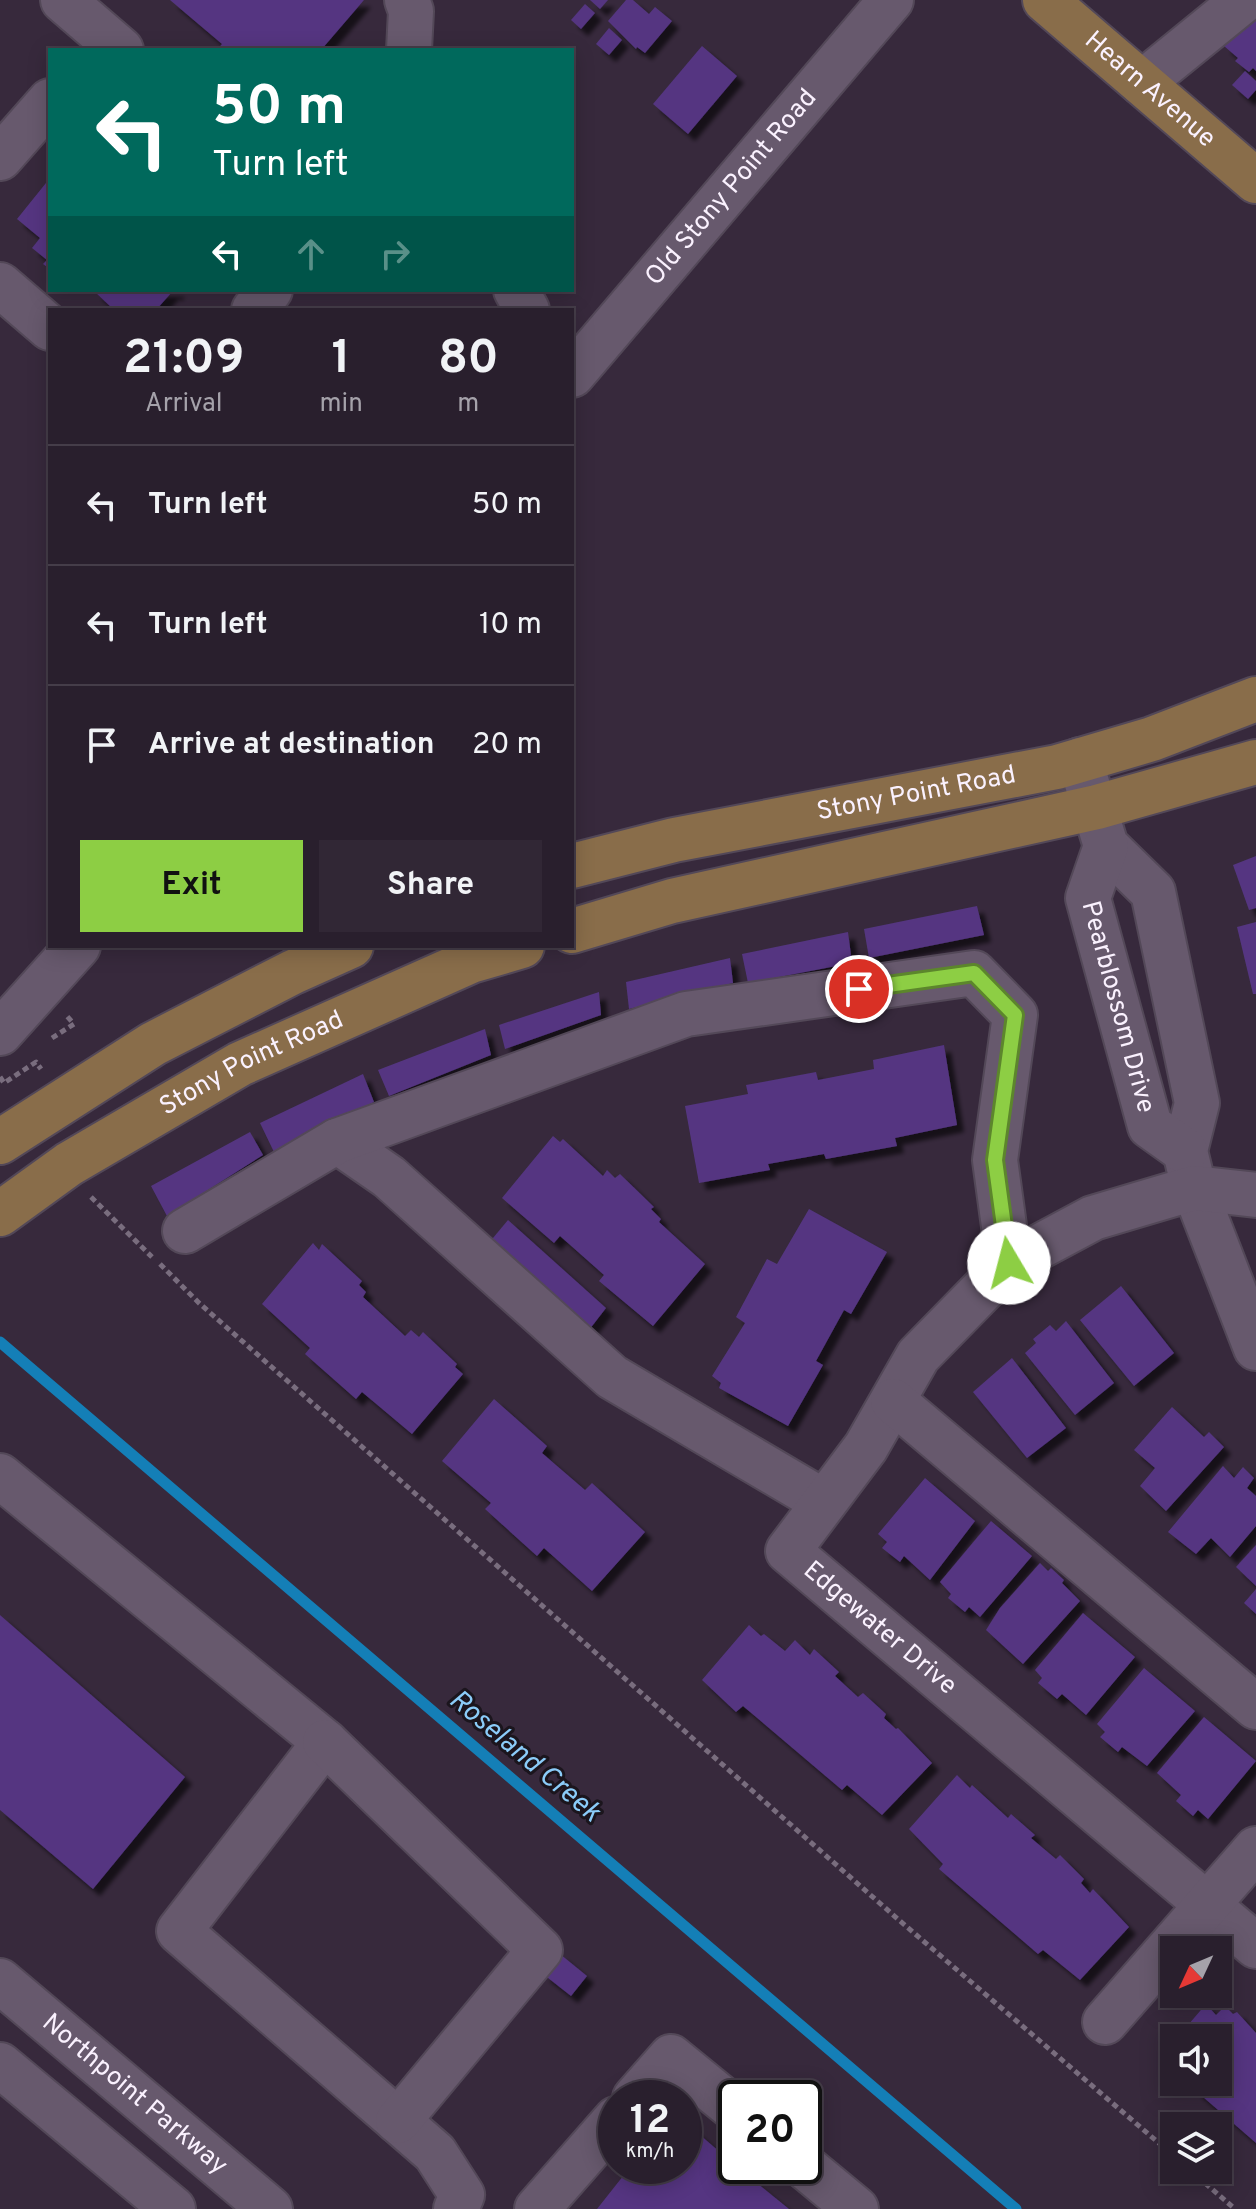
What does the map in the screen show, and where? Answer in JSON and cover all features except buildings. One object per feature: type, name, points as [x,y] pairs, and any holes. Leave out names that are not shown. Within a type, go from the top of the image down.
[{"type":"main road","name":"Hearn Avenue","points":[[1045,0],[1256,181]]},
{"type":"main road","name":"Stony Point Road","points":[[574,865],[674,840],[1057,767],[1152,739],[1256,699]]},
{"type":"main road","name":"Stony Point Road","points":[[574,930],[672,901],[1099,827],[1256,762]]},
{"type":"main road","points":[[0,1142],[153,1044],[347,948]]},
{"type":"main road","name":"Stony Point Road","points":[[0,1214],[69,1164],[240,1064],[471,961],[515,948]]},
{"type":"street","points":[[63,0],[119,48]]},
{"type":"street","points":[[407,0],[411,11],[409,48]]},
{"type":"street","name":"Old Stony Point Road","points":[[574,370],[891,0]]},
{"type":"street","points":[[1142,83],[1244,0]]},
{"type":"street","points":[[0,158],[48,103]]},
{"type":"street","points":[[256,308],[268,292]]},
{"type":"street","points":[[1080,760],[1099,827]]},
{"type":"street","name":"Pearblossom Drive","points":[[1099,827],[1153,892],[1197,1103],[1190,1170]]},
{"type":"street","name":"Pearblossom Drive","points":[[1099,827],[1088,898],[1150,1126],[1190,1170]]},
{"type":"street","points":[[4,1023],[76,948]]},
{"type":"street","points":[[185,1231],[337,1141],[686,1014],[974,973],[1015,1015],[995,1160],[1009,1263]]},
{"type":"street","points":[[337,1141],[389,1177],[612,1377],[824,1502]]},
{"type":"street","points":[[1190,1170],[1256,1195]]},
{"type":"street","points":[[1190,1170],[1256,1348]]},
{"type":"street","name":"Edgewater Drive","points":[[1190,1170],[1009,1263],[918,1356],[866,1447],[788,1551],[1256,1946]]},
{"type":"street","points":[[893,1401],[1256,1707]]},
{"type":"street","points":[[0,1476],[325,1742],[540,1950],[398,2121]]},
{"type":"street","points":[[325,1742],[179,1931],[435,2153],[462,2195],[456,2209]]},
{"type":"street","points":[[1105,2022],[1256,1849]]},
{"type":"street","name":"Northpoint Parkway","points":[[0,1981],[270,2209]]},
{"type":"street","points":[[651,2080],[671,2057],[699,2080]]},
{"type":"street","points":[[0,2065],[173,2209]]},
{"type":"street","points":[[702,2082],[718,2095]]},
{"type":"street","points":[[537,2209],[598,2140]]},
{"type":"street","points":[[822,2181],[856,2209]]},
{"type":"path","points":[[0,1077],[4,1083],[36,1062],[64,1100]]},
{"type":"path","points":[[69,1164],[87,1192],[199,1303],[900,1921],[1160,2144]]},
{"type":"path","points":[[1206,2184],[1235,2209]]},
{"type":"waterway","name":"Roseland Creek","points":[[0,1342],[1016,2209]]},
{"type":"route","points":[[859,989],[974,973],[1015,1015],[995,1160],[1009,1263]]}]
